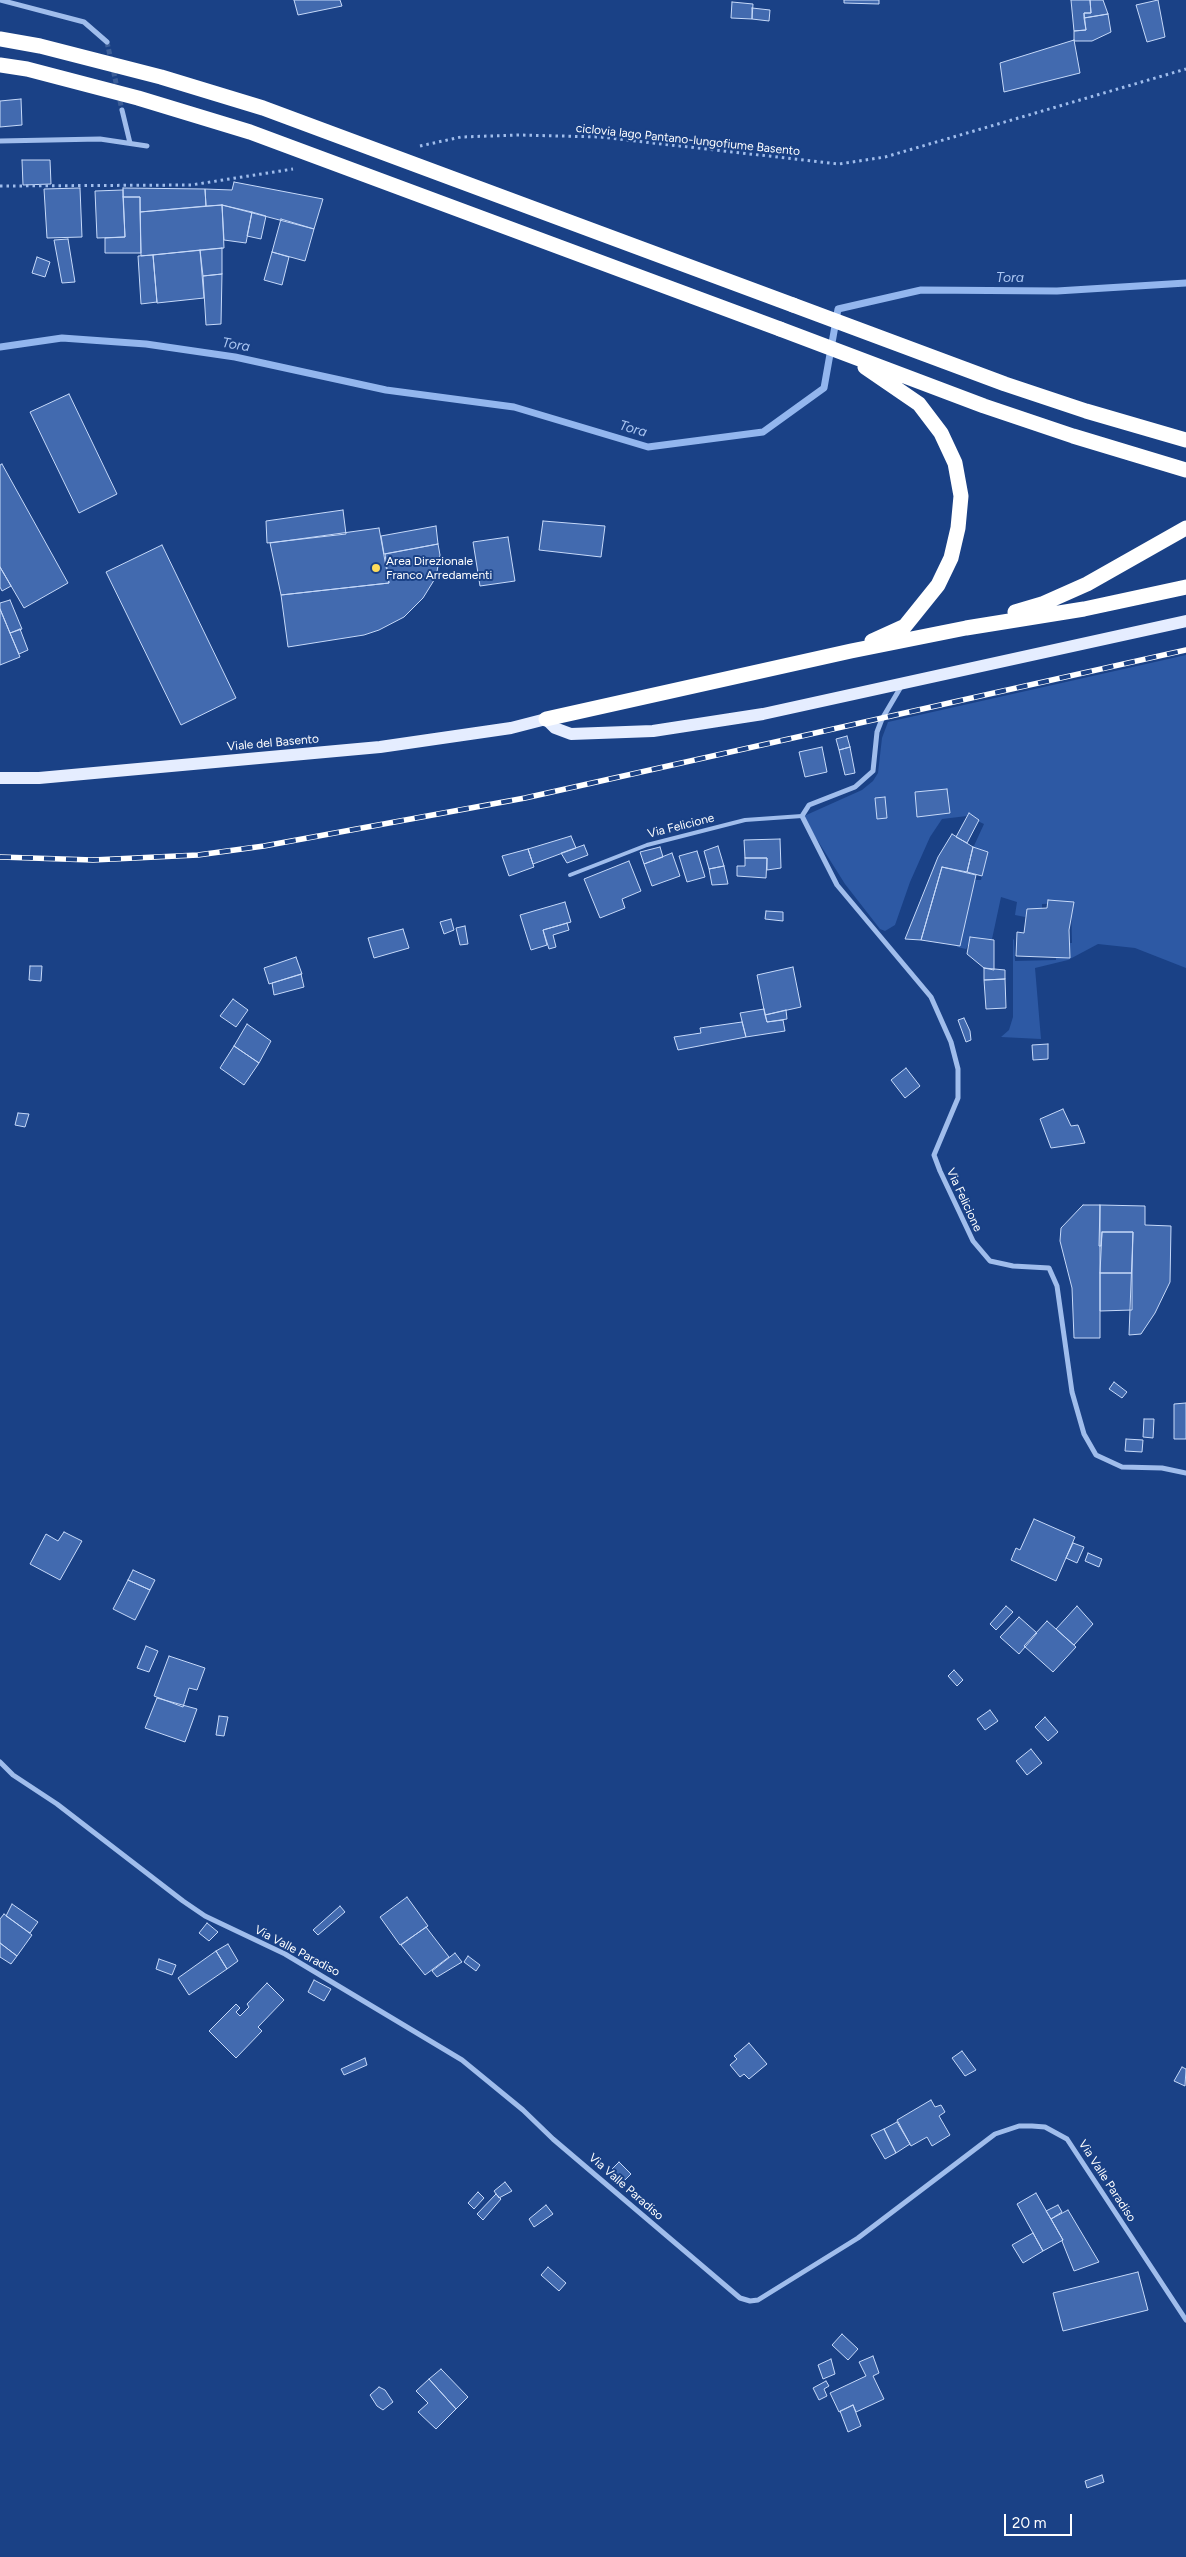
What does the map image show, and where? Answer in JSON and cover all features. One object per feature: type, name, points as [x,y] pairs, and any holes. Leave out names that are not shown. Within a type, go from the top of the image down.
[{"type":"highway","points":[[0,39],[40,46],[152,75],[263,108],[914,350],[1086,411],[1186,440]]},
{"type":"highway","points":[[0,65],[27,69],[138,98],[250,132],[903,375],[1073,436],[1186,470]]},
{"type":"highway","points":[[848,354],[919,404],[941,432],[951,455],[960,496],[958,528],[951,558],[938,585],[905,626],[851,651]]},
{"type":"highway","points":[[966,628],[1042,604],[1087,584],[1186,528]]},
{"type":"highway","points":[[546,719],[851,651],[966,628],[1084,609],[1186,587]]},
{"type":"main road","points":[[546,719],[554,728],[571,734],[653,731],[763,714],[1186,621]]},
{"type":"main road","name":"Viale del Basento","points":[[0,778],[39,778],[380,747],[511,728],[546,719]]},
{"type":"street","points":[[0,0],[84,22],[106,42]]},
{"type":"street","points":[[122,110],[130,143]]},
{"type":"street","points":[[0,141],[100,138],[146,146]]},
{"type":"street","points":[[802,816],[809,805],[855,787],[873,771],[877,732],[903,683]]},
{"type":"street","name":"Via Felicione","points":[[802,816],[837,885],[931,997],[951,1042],[958,1069],[958,1098],[934,1155],[973,1241],[990,1261],[1049,1268],[1057,1286],[1072,1392],[1084,1434],[1096,1455],[1122,1467],[1162,1468],[1186,1473]]},
{"type":"street","name":"Via Valle Paradiso","points":[[0,1762],[13,1775],[57,1804],[183,1902],[206,1916],[285,1954],[462,2060],[523,2110],[553,2139],[740,2298],[750,2301],[758,2300],[858,2238],[995,2134],[1019,2126],[1032,2126],[1045,2127],[1067,2139],[1186,2320]]},
{"type":"lane","name":"Via Felicione","points":[[570,875],[647,845],[745,820],[802,816]]},
{"type":"path","name":"ciclovia lago Pantano-lungofiume Basento","points":[[415,147],[461,137],[519,135],[600,137],[840,164],[885,157],[1186,69]]},
{"type":"path","points":[[0,186],[192,185],[302,168]]},
{"type":"shaded area","points":[[1186,655],[1186,968],[1135,948],[1098,944],[1068,960],[1035,968],[1041,1039],[1001,1037],[1009,1030],[1013,1017],[1013,940],[1015,961],[1056,960],[1055,943],[1072,943],[1071,903],[1042,904],[1042,909],[1025,917],[1015,915],[1017,902],[1001,897],[992,939],[971,939],[966,949],[957,947],[975,880],[981,880],[988,852],[973,848],[984,824],[967,816],[942,819],[930,837],[910,882],[895,925],[885,931],[880,929],[845,884],[804,819],[804,816],[862,790],[873,781],[878,773],[882,738],[888,722]]},
{"type":"building","points":[[294,0],[340,0],[342,6],[298,15]]},
{"type":"building","points":[[844,0],[879,0],[879,4],[844,3]]},
{"type":"building","points":[[1071,0],[1090,0],[1091,13],[1084,13],[1086,30],[1074,31]]},
{"type":"building","points":[[1090,0],[1103,0],[1108,14],[1084,18],[1084,13],[1091,13]]},
{"type":"building","points":[[1158,0],[1165,37],[1147,42],[1136,5]]},
{"type":"building","points":[[732,2],[753,4],[752,19],[731,18]]},
{"type":"building","points":[[752,8],[770,10],[769,21],[752,19]]},
{"type":"building","points":[[1108,14],[1111,32],[1092,41],[1074,41],[1074,31],[1086,30],[1084,18]]},
{"type":"building","points":[[1074,40],[1080,73],[1004,92],[1000,63]]},
{"type":"building","points":[[21,99],[22,125],[0,127],[0,101]]},
{"type":"building","points":[[22,160],[50,160],[51,184],[23,185]]},
{"type":"building","points":[[234,182],[323,199],[314,229],[222,205],[206,206],[205,189],[232,190]]},
{"type":"building","points":[[80,188],[82,237],[47,238],[44,189]]},
{"type":"building","points":[[123,188],[205,189],[206,206],[140,212],[140,197],[123,197]]},
{"type":"building","points":[[123,190],[125,237],[97,238],[95,191]]},
{"type":"building","points":[[123,197],[140,197],[141,253],[105,253],[105,238],[125,237]]},
{"type":"building","points":[[222,205],[224,248],[141,256],[140,212]]},
{"type":"building","points":[[222,205],[252,212],[246,243],[224,240]]},
{"type":"building","points":[[252,212],[266,216],[261,239],[247,236]]},
{"type":"building","points":[[281,219],[314,229],[305,261],[272,252]]},
{"type":"building","points":[[68,239],[75,282],[62,283],[54,240]]},
{"type":"building","points":[[222,248],[222,274],[203,276],[200,250]]},
{"type":"building","points":[[200,250],[204,298],[157,303],[153,255]]},
{"type":"building","points":[[272,252],[289,257],[282,285],[264,280]]},
{"type":"building","points":[[153,255],[157,302],[141,304],[138,256]]},
{"type":"building","points":[[37,257],[50,262],[45,277],[32,273]]},
{"type":"building","points":[[222,274],[221,324],[206,325],[203,276]]},
{"type":"building","points":[[69,394],[117,494],[79,513],[30,412]]},
{"type":"building","points":[[2,464],[68,583],[24,608],[0,567],[0,465]]},
{"type":"building","points":[[343,510],[346,534],[267,543],[266,521]]},
{"type":"building","points":[[543,521],[605,526],[601,557],[539,550]]},
{"type":"building","points":[[436,526],[438,544],[384,554],[381,536]]},
{"type":"building","points":[[379,528],[389,583],[281,595],[270,543]]},
{"type":"building","points":[[508,537],[515,581],[480,586],[473,542]]},
{"type":"building","points":[[438,544],[440,555],[436,577],[423,598],[404,617],[379,630],[364,635],[288,647],[281,595],[389,583],[385,554]]},
{"type":"building","points":[[162,545],[236,698],[181,725],[106,572]]},
{"type":"building","points":[[0,567],[11,586],[2,591],[0,587]]},
{"type":"building","points":[[10,600],[22,629],[10,633],[0,609],[0,603]]},
{"type":"building","points":[[0,609],[20,657],[0,665]]},
{"type":"building","points":[[20,629],[28,650],[19,654],[10,633]]},
{"type":"building","points":[[847,736],[850,747],[839,750],[836,739]]},
{"type":"building","points":[[822,747],[827,772],[805,777],[799,752]]},
{"type":"building","points":[[850,747],[855,773],[845,775],[839,750]]},
{"type":"building","points":[[947,789],[950,813],[917,817],[915,792]]},
{"type":"building","points":[[885,797],[887,818],[877,819],[875,798]]},
{"type":"building","points":[[969,813],[979,820],[967,843],[956,837]]},
{"type":"building","points":[[952,834],[973,847],[967,872],[942,867],[921,940],[905,939],[938,857]]},
{"type":"building","points":[[571,836],[576,848],[533,864],[528,849]]},
{"type":"building","points":[[780,839],[781,868],[767,870],[767,858],[745,858],[744,840]]},
{"type":"building","points":[[584,845],[588,855],[567,863],[561,853]]},
{"type":"building","points":[[718,846],[724,866],[709,869],[704,851]]},
{"type":"building","points":[[660,847],[663,857],[644,864],[640,852]]},
{"type":"building","points":[[973,847],[988,852],[982,876],[967,872]]},
{"type":"building","points":[[528,849],[534,867],[509,876],[502,856]]},
{"type":"building","points":[[697,851],[705,877],[687,882],[679,856]]},
{"type":"building","points":[[672,853],[680,876],[652,886],[644,864]]},
{"type":"building","points":[[745,858],[767,858],[766,878],[737,876],[737,866],[745,866]]},
{"type":"building","points":[[629,861],[641,891],[622,899],[625,908],[600,918],[584,879]]},
{"type":"building","points":[[724,866],[728,884],[712,885],[709,869]]},
{"type":"building","points":[[942,867],[976,875],[960,946],[921,940]]},
{"type":"building","points":[[1048,900],[1074,902],[1069,930],[1070,958],[1016,956],[1017,932],[1024,933],[1027,909],[1047,908]]},
{"type":"building","points":[[565,902],[571,922],[543,930],[547,945],[531,950],[520,915]]},
{"type":"building","points":[[766,911],[783,912],[783,921],[765,919]]},
{"type":"building","points":[[451,919],[454,930],[444,934],[440,922]]},
{"type":"building","points":[[567,923],[569,930],[553,935],[556,947],[549,949],[543,930]]},
{"type":"building","points":[[465,926],[468,944],[460,945],[456,928]]},
{"type":"building","points":[[403,929],[409,948],[374,958],[368,938]]},
{"type":"building","points":[[970,937],[994,940],[994,970],[984,968],[967,954]]},
{"type":"building","points":[[296,957],[302,974],[269,984],[264,968]]},
{"type":"building","points":[[30,966],[42,966],[41,981],[29,980]]},
{"type":"building","points":[[793,967],[801,1007],[765,1015],[757,975]]},
{"type":"building","points":[[984,968],[1005,970],[1005,979],[984,980]]},
{"type":"building","points":[[301,974],[304,987],[274,995],[272,983]]},
{"type":"building","points":[[1005,979],[1006,1008],[986,1009],[984,980]]},
{"type":"building","points":[[233,999],[248,1010],[236,1027],[220,1016]]},
{"type":"building","points":[[764,1009],[767,1022],[783,1020],[785,1031],[746,1037],[740,1013]]},
{"type":"building","points":[[786,1010],[787,1019],[767,1022],[765,1015]]},
{"type":"building","points":[[964,1018],[970,1031],[971,1040],[966,1042],[958,1020]]},
{"type":"building","points":[[742,1022],[746,1037],[678,1050],[674,1037],[701,1033],[700,1028]]},
{"type":"building","points":[[247,1024],[271,1041],[259,1063],[234,1046]]},
{"type":"building","points":[[1048,1044],[1048,1059],[1033,1060],[1032,1045]]},
{"type":"building","points":[[234,1046],[259,1063],[244,1085],[220,1068]]},
{"type":"building","points":[[906,1068],[920,1086],[905,1098],[891,1080]]},
{"type":"building","points":[[1063,1109],[1071,1126],[1078,1125],[1085,1143],[1051,1148],[1040,1119]]},
{"type":"building","points":[[18,1113],[29,1114],[25,1127],[15,1125]]},
{"type":"building","points":[[1083,1205],[1100,1205],[1100,1338],[1074,1338],[1072,1288],[1060,1241],[1061,1228]]},
{"type":"building","points":[[1100,1205],[1145,1206],[1145,1225],[1171,1226],[1170,1282],[1155,1313],[1141,1334],[1129,1335],[1133,1232],[1102,1232],[1101,1246],[1099,1246]]},
{"type":"building","points":[[1102,1232],[1133,1232],[1132,1273],[1100,1273]]},
{"type":"building","points":[[1100,1273],[1132,1273],[1132,1310],[1100,1311]]},
{"type":"building","points":[[1114,1382],[1127,1392],[1122,1398],[1109,1389]]},
{"type":"building","points":[[1186,1403],[1186,1439],[1174,1439],[1174,1404]]},
{"type":"building","points":[[1144,1419],[1154,1419],[1153,1438],[1143,1437]]},
{"type":"building","points":[[1126,1439],[1143,1440],[1142,1452],[1125,1451]]},
{"type":"building","points":[[1034,1519],[1075,1537],[1056,1581],[1011,1560],[1016,1548],[1020,1550]]},
{"type":"building","points":[[64,1532],[82,1541],[60,1580],[30,1564],[46,1534],[58,1541]]},
{"type":"building","points":[[1073,1543],[1084,1547],[1077,1563],[1066,1558]]},
{"type":"building","points":[[1088,1553],[1102,1559],[1099,1567],[1085,1561]]},
{"type":"building","points":[[133,1570],[155,1580],[150,1590],[128,1580]]},
{"type":"building","points":[[128,1580],[150,1590],[135,1620],[113,1609]]},
{"type":"building","points":[[1006,1606],[1013,1612],[996,1630],[990,1624]]},
{"type":"building","points":[[1077,1606],[1093,1624],[1074,1645],[1056,1629]]},
{"type":"building","points":[[1019,1617],[1037,1633],[1019,1654],[1000,1637]]},
{"type":"building","points":[[1047,1621],[1076,1647],[1053,1672],[1024,1646]]},
{"type":"building","points":[[146,1646],[158,1651],[149,1672],[137,1668]]},
{"type":"building","points":[[169,1656],[205,1668],[197,1690],[189,1688],[183,1707],[154,1696]]},
{"type":"building","points":[[954,1670],[963,1680],[957,1686],[948,1676]]},
{"type":"building","points":[[157,1698],[197,1709],[185,1742],[145,1728]]},
{"type":"building","points":[[990,1710],[998,1721],[985,1730],[977,1719]]},
{"type":"building","points":[[219,1716],[228,1717],[224,1736],[216,1735]]},
{"type":"building","points":[[1045,1717],[1058,1732],[1048,1741],[1035,1727]]},
{"type":"building","points":[[1031,1749],[1042,1763],[1027,1775],[1016,1761]]},
{"type":"building","points":[[407,1897],[428,1926],[400,1945],[380,1917]]},
{"type":"building","points":[[12,1904],[38,1922],[30,1933],[6,1916]]},
{"type":"building","points":[[340,1906],[345,1912],[318,1935],[313,1930]]},
{"type":"building","points":[[4,1914],[32,1935],[17,1956],[0,1943],[0,1919]]},
{"type":"building","points":[[207,1923],[218,1932],[209,1941],[199,1933]]},
{"type":"building","points":[[426,1927],[449,1957],[425,1975],[401,1945]]},
{"type":"building","points":[[0,1943],[17,1956],[11,1964],[0,1957]]},
{"type":"building","points":[[228,1944],[238,1961],[227,1969],[216,1951]]},
{"type":"building","points":[[216,1951],[227,1969],[189,1995],[178,1978]]},
{"type":"building","points":[[455,1953],[462,1962],[437,1977],[432,1971]]},
{"type":"building","points":[[468,1956],[480,1965],[476,1971],[464,1962]]},
{"type":"building","points":[[159,1959],[176,1965],[172,1975],[156,1969]]},
{"type":"building","points":[[314,1980],[331,1989],[324,2001],[308,1992]]},
{"type":"building","points":[[267,1983],[284,2000],[258,2027],[262,2031],[236,2058],[209,2031],[236,2004],[240,2008],[236,2012],[240,2016],[249,2007],[247,2004]]},
{"type":"building","points":[[749,2043],[767,2064],[749,2079],[744,2074],[740,2077],[730,2065],[737,2059],[734,2056]]},
{"type":"building","points":[[962,2051],[976,2070],[965,2076],[952,2058]]},
{"type":"building","points":[[365,2058],[367,2065],[344,2075],[341,2069]]},
{"type":"building","points":[[1182,2067],[1186,2069],[1185,2086],[1174,2081]]},
{"type":"building","points":[[931,2100],[935,2107],[941,2105],[945,2112],[939,2116],[950,2135],[932,2146],[927,2137],[911,2146],[897,2120]]},
{"type":"building","points":[[897,2122],[910,2144],[896,2153],[884,2129]]},
{"type":"building","points":[[884,2129],[896,2153],[885,2159],[871,2135]]},
{"type":"building","points":[[619,2162],[631,2174],[624,2181],[612,2169]]},
{"type":"building","points":[[505,2182],[512,2191],[499,2198],[494,2191]]},
{"type":"building","points":[[478,2192],[484,2198],[474,2209],[468,2203]]},
{"type":"building","points":[[1036,2193],[1063,2240],[1043,2251],[1017,2204]]},
{"type":"building","points":[[496,2194],[501,2199],[483,2220],[477,2214]]},
{"type":"building","points":[[546,2205],[553,2214],[534,2227],[529,2219]]},
{"type":"building","points":[[1058,2205],[1062,2212],[1051,2219],[1046,2211]]},
{"type":"building","points":[[1068,2210],[1099,2262],[1074,2271],[1063,2240],[1051,2219]]},
{"type":"building","points":[[1033,2233],[1043,2251],[1023,2263],[1012,2245]]},
{"type":"building","points":[[548,2267],[566,2283],[559,2291],[541,2275]]},
{"type":"building","points":[[1138,2272],[1148,2310],[1063,2331],[1053,2293]]},
{"type":"building","points":[[842,2334],[858,2349],[848,2360],[832,2345]]},
{"type":"building","points":[[873,2356],[879,2373],[873,2376],[884,2399],[856,2412],[853,2405],[839,2412],[830,2393],[866,2376],[859,2362]]},
{"type":"building","points":[[831,2359],[835,2374],[823,2379],[818,2365]]},
{"type":"building","points":[[441,2369],[468,2397],[456,2409],[429,2379]]},
{"type":"building","points":[[429,2379],[456,2409],[436,2429],[418,2412],[428,2403],[416,2391]]},
{"type":"building","points":[[826,2381],[829,2386],[824,2389],[827,2396],[819,2400],[813,2388]]},
{"type":"building","points":[[379,2387],[385,2390],[393,2402],[383,2410],[377,2406],[370,2395]]},
{"type":"building","points":[[853,2405],[861,2426],[848,2432],[840,2411]]},
{"type":"building","points":[[1102,2475],[1104,2482],[1087,2488],[1085,2481]]},
{"type":"waterway","name":"Tora","points":[[0,347],[62,338],[146,344],[235,357],[386,390],[514,407],[648,447],[763,432],[824,388],[838,309],[921,290],[1057,291],[1186,283]]},
{"type":"tunnel","points":[[107,42],[122,110]]},
{"type":"railway","points":[[0,857],[93,860],[198,855],[264,846],[525,798],[1186,650]]},
{"type":"place","name":"Area Direzionale Franco Arredamenti","points":[[376,568]]}]
